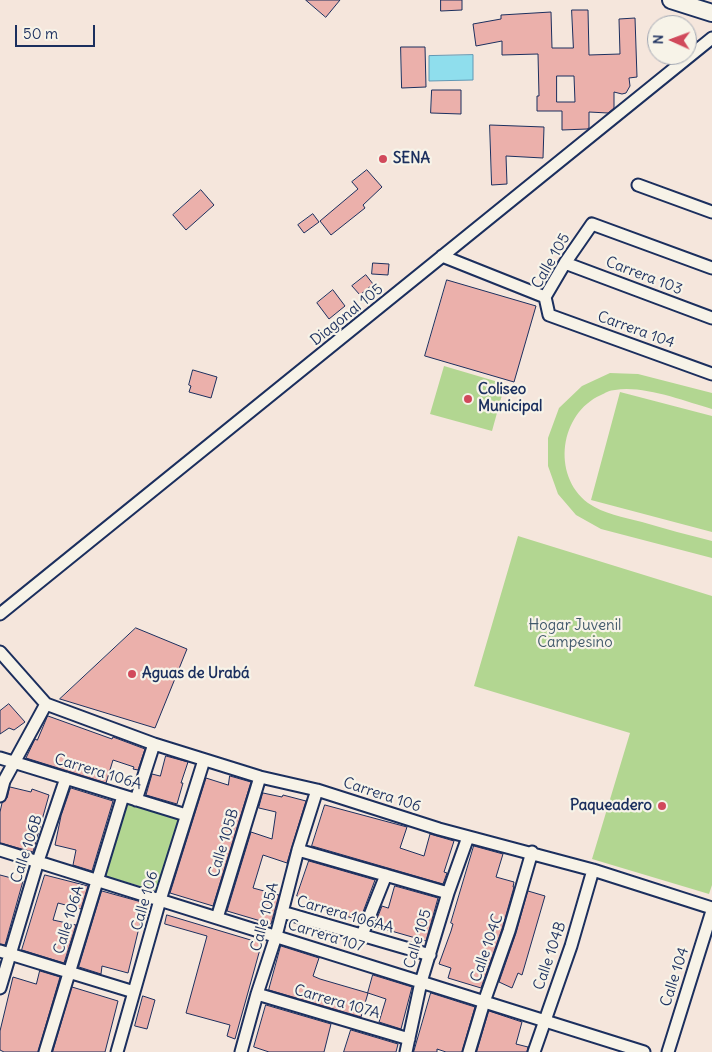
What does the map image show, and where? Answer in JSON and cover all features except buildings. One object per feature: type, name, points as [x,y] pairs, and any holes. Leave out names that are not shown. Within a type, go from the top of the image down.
[{"type":"main road","points":[[674,0],[712,13]]},
{"type":"street","name":"Diagonal 105","points":[[0,614],[712,38]]},
{"type":"street","points":[[638,185],[712,212]]},
{"type":"street","name":"Calle 105","points":[[549,316],[545,297],[565,263],[592,224],[712,268]]},
{"type":"street","points":[[442,256],[545,297]]},
{"type":"street","name":"Carrera 103","points":[[565,263],[712,318]]},
{"type":"street","name":"Carrera 104","points":[[549,316],[712,372]]},
{"type":"street","points":[[0,652],[46,704],[4,781],[0,796]]},
{"type":"street","name":"Carrera 106","points":[[46,704],[154,744],[204,760],[260,777],[316,790],[468,837],[532,852],[593,870],[712,910]]},
{"type":"street","points":[[136,800],[154,744]]},
{"type":"street","name":"Carrera 106A","points":[[0,758],[186,815]]},
{"type":"street","name":"Calle 106","points":[[117,1052],[160,900],[204,760]]},
{"type":"street","name":"Calle 105B","points":[[217,918],[260,777]]},
{"type":"street","name":"Calle 106B","points":[[0,988],[5,952],[66,778]]},
{"type":"street","name":"Calle 105A","points":[[241,1052],[276,936],[298,850],[316,790]]},
{"type":"street","name":"Calle 106A","points":[[45,1052],[123,796]]},
{"type":"street","name":"Calle 105","points":[[406,1052],[421,982],[448,893],[468,837]]},
{"type":"street","name":"Carrera 107","points":[[0,850],[644,1052]]},
{"type":"street","points":[[298,850],[448,893]]},
{"type":"street","name":"Calle 104C","points":[[469,1052],[532,852]]},
{"type":"street","name":"Calle 104B","points":[[534,1052],[571,946],[593,870]]},
{"type":"street","points":[[362,935],[386,875]]},
{"type":"street","name":"Calle 104","points":[[668,1052],[712,910]]},
{"type":"street","name":"Carrera 106AA","points":[[282,912],[430,955]]},
{"type":"street","points":[[5,952],[134,992]]},
{"type":"street","name":"Carrera 107A","points":[[257,994],[409,1039]]},
{"type":"green space","name":"Coliseo Municipal","points":[[444,366],[505,384],[492,431],[430,414]]},
{"type":"green space","points":[[610,373],[638,374],[712,393],[712,409],[664,395],[638,390],[613,390],[601,395],[587,404],[576,416],[569,430],[565,445],[565,461],[569,477],[576,491],[588,503],[607,513],[712,541],[712,558],[601,529],[576,515],[558,494],[548,466],[548,438],[559,408],[582,386]]},
{"type":"green space","points":[[620,392],[712,416],[712,532],[591,500]]},
{"type":"green space","name":"Hogar Juvenil Campesino","points":[[518,536],[712,596],[712,885],[709,894],[592,859],[630,733],[474,686]]},
{"type":"green space","points":[[126,801],[180,817],[158,891],[105,876]]},
{"type":"water","points":[[473,55],[473,80],[429,81],[429,56]]},
{"type":"place","name":"SENA","points":[[383,159]]},
{"type":"place","name":"Coliseo Municipal","points":[[468,399]]},
{"type":"place","name":"Aguas de Urabá","points":[[132,674]]},
{"type":"place","name":"Paqueadero","points":[[662,806]]}]
